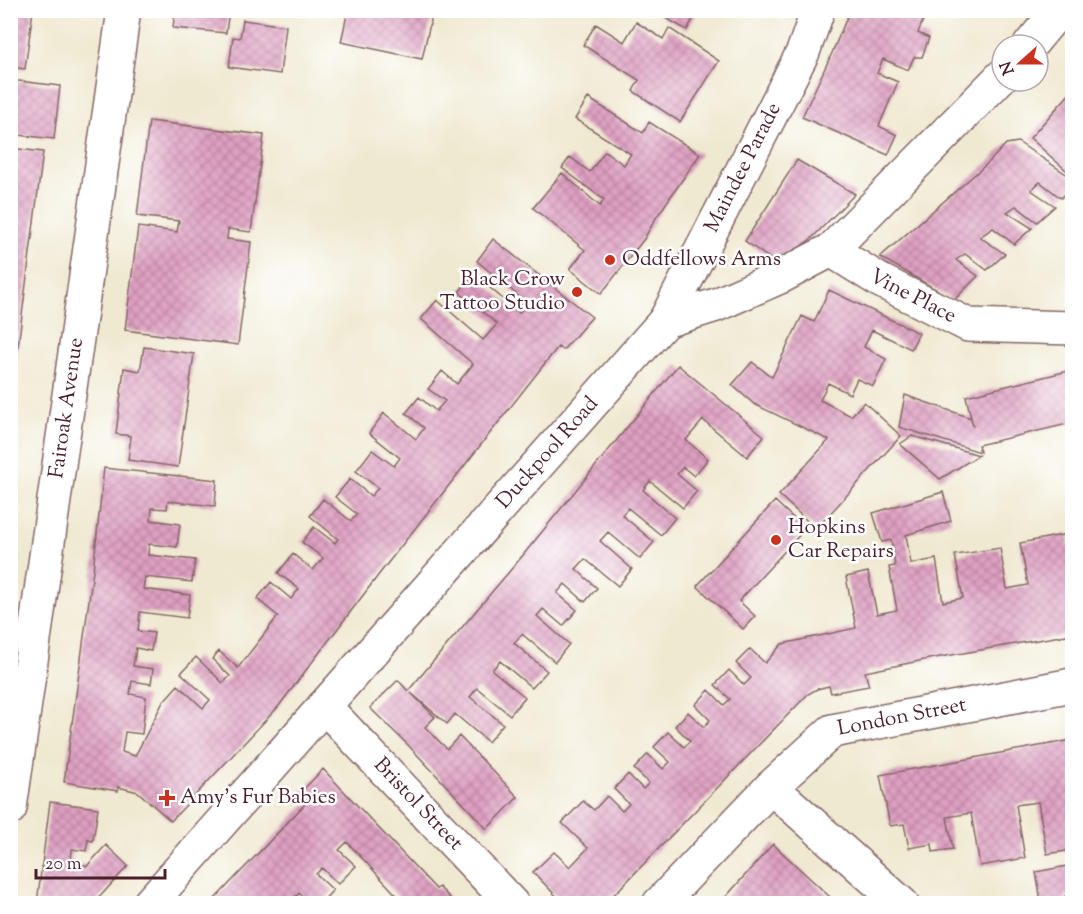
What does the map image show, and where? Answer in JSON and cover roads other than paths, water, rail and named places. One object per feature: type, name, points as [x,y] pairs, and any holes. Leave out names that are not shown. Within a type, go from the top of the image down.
[{"type":"street","name":"Fairoak Avenue","points":[[10,808],[124,10]]},
{"type":"street","name":"Maindee Parade","points":[[665,321],[803,52],[818,10]]},
{"type":"street","points":[[1040,33],[1059,10]]},
{"type":"street","points":[[665,321],[717,305],[783,276],[831,250],[990,88]]},
{"type":"street","name":"Vine Place","points":[[831,250],[879,280],[968,325],[1072,328]]},
{"type":"street","name":"Duckpool Road","points":[[149,903],[665,321]]},
{"type":"street","name":"London Street","points":[[659,903],[771,787],[832,731],[1072,685]]},
{"type":"street","name":"Bristol Street","points":[[324,706],[512,903]]},
{"type":"street","points":[[771,787],[902,903]]},
{"type":"place","name":"Oddfellows Arms","points":[[610,260]]},
{"type":"place","name":"Black Crow Tattoo Studio","points":[[577,292]]},
{"type":"place","name":"Hopkins Car Repairs","points":[[776,540]]},
{"type":"place","name":"Amy’s Fur Babies","points":[[167,798]]}]
